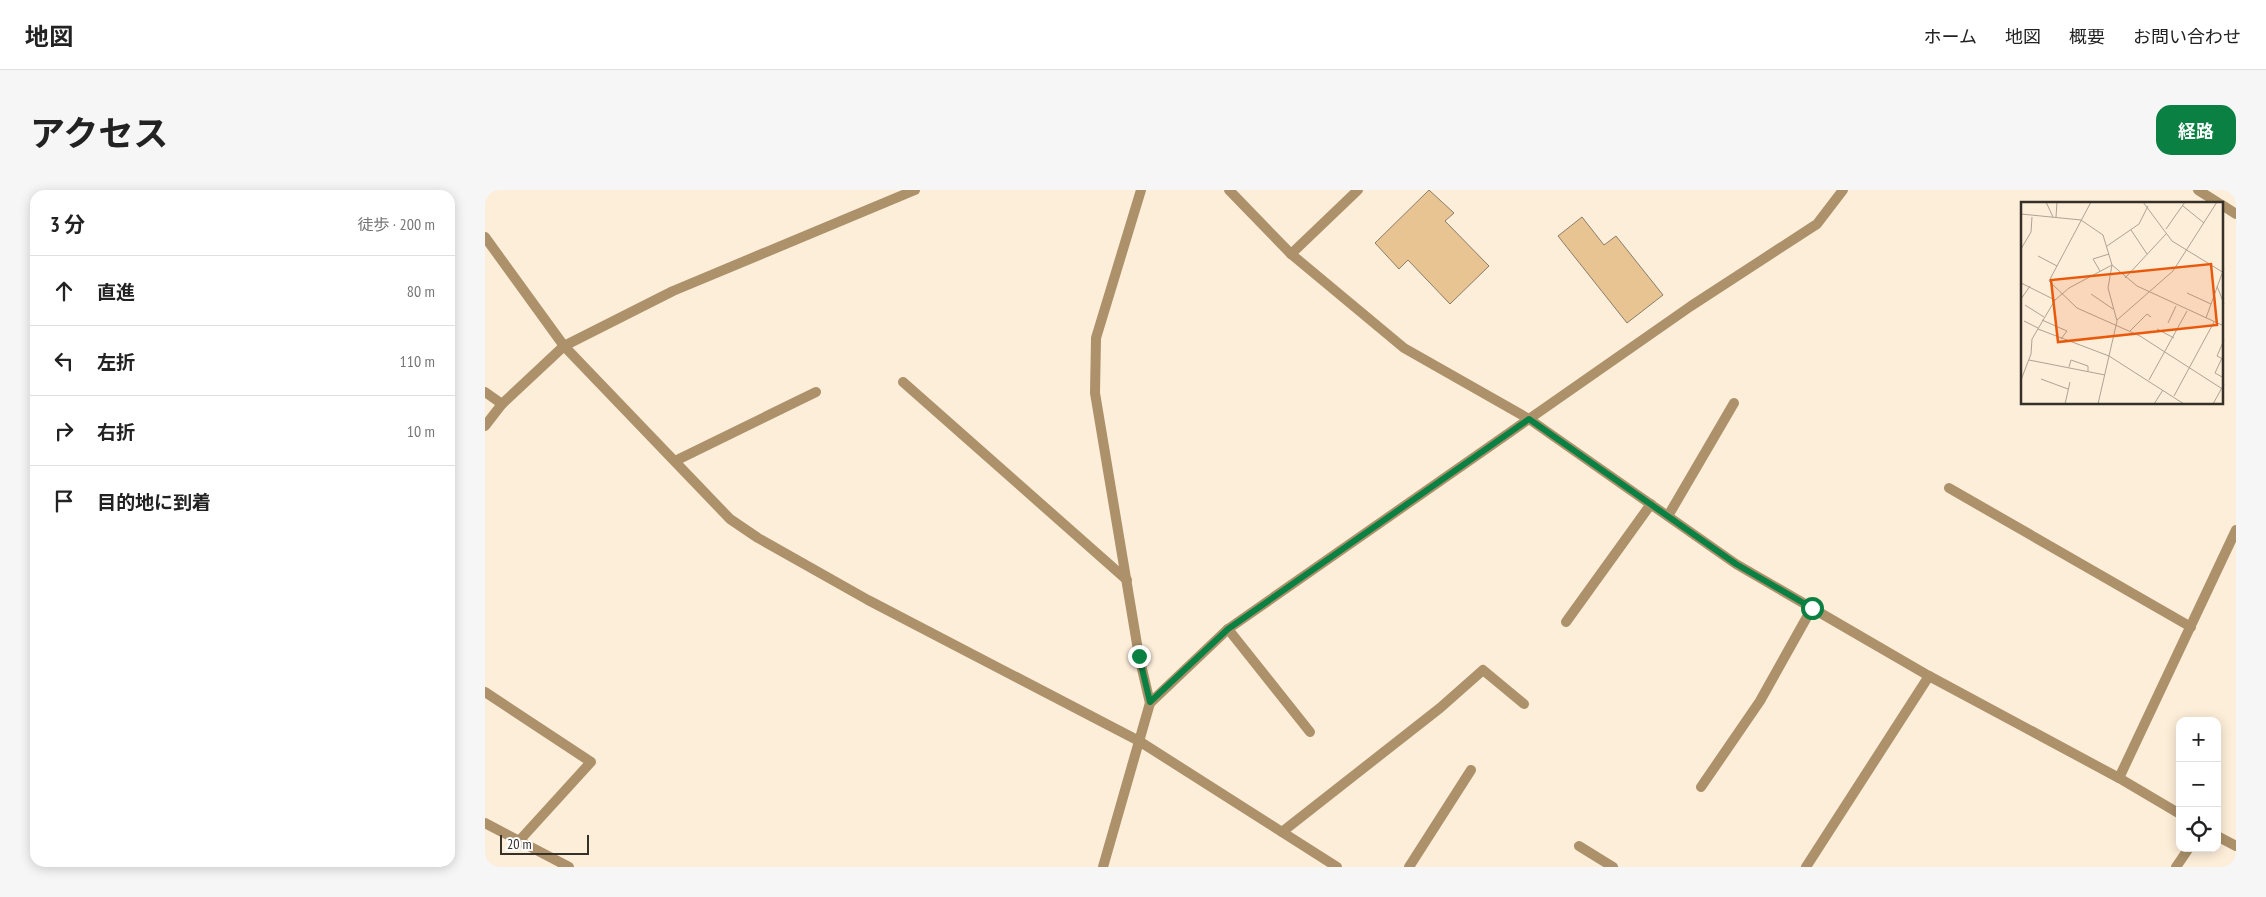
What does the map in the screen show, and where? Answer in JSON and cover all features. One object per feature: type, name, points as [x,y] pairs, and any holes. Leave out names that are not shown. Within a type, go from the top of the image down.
[{"type":"street","points":[[485,426],[502,404],[564,346],[673,292],[915,190]]},
{"type":"street","points":[[1103,867],[1150,702],[1139,656],[1095,393],[1096,338],[1141,190]]},
{"type":"street","points":[[1229,190],[1291,254],[1404,348],[1529,419],[1736,564],[1929,676],[2119,778],[2176,812]]},
{"type":"street","points":[[1291,254],[1358,190]]},
{"type":"street","points":[[1150,702],[1228,629],[1691,306],[1817,224],[1843,190]]},
{"type":"street","points":[[2198,190],[2218,202]]},
{"type":"street","points":[[2223,205],[2236,214]]},
{"type":"street","points":[[485,237],[564,346],[730,519],[758,538],[868,600],[1139,741],[1337,867]]},
{"type":"street","points":[[903,382],[1127,580]]},
{"type":"street","points":[[485,392],[502,404]]},
{"type":"street","points":[[675,461],[816,392]]},
{"type":"street","points":[[1668,516],[1734,402]]},
{"type":"street","points":[[1949,488],[2191,626]]},
{"type":"street","points":[[1566,622],[1651,504]]},
{"type":"street","points":[[2119,778],[2236,530]]},
{"type":"street","points":[[1701,787],[1760,701],[1812,608]]},
{"type":"street","points":[[1228,629],[1310,732]]},
{"type":"street","points":[[1282,832],[1440,708],[1483,670],[1525,704]]},
{"type":"street","points":[[1806,867],[1929,676]]},
{"type":"street","points":[[485,692],[591,762],[519,841]]},
{"type":"street","points":[[1409,867],[1471,770]]},
{"type":"street","points":[[485,823],[569,867]]},
{"type":"street","points":[[2221,838],[2236,846]]},
{"type":"street","points":[[1579,846],[1613,867]]},
{"type":"street","points":[[2177,867],[2186,852]]},
{"type":"building","points":[[1429,190],[1454,213],[1445,221],[1489,266],[1450,304],[1408,260],[1399,269],[1375,243]]},
{"type":"building","points":[[1582,217],[1604,245],[1616,236],[1663,295],[1627,323],[1558,236]]},
{"type":"route","points":[[1139,656],[1150,702],[1228,629],[1529,419],[1736,564],[1812,608]]}]
